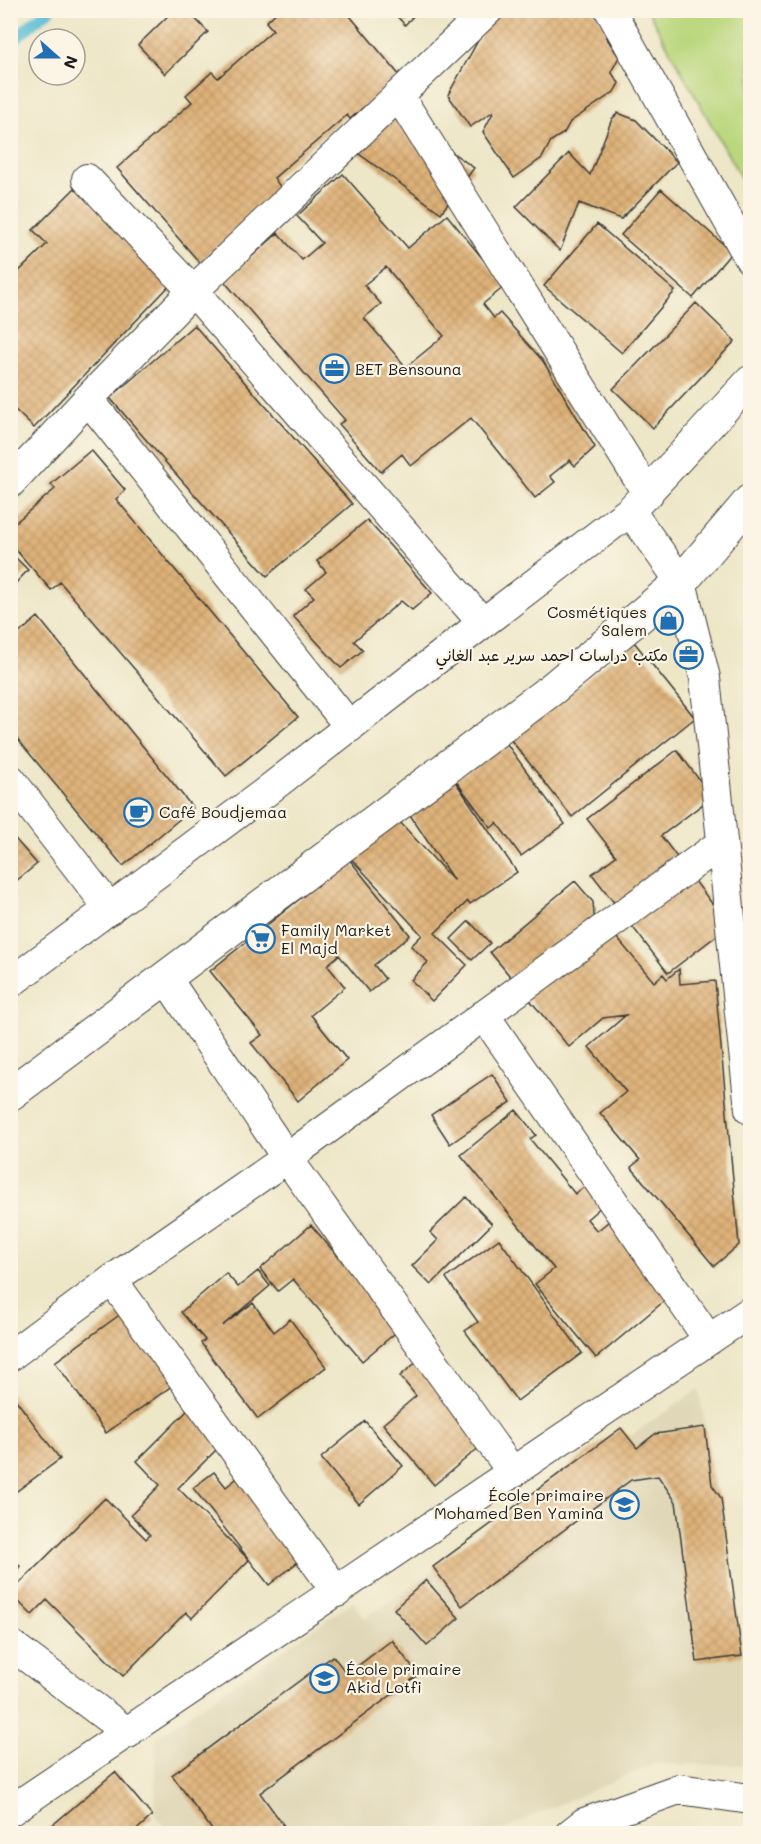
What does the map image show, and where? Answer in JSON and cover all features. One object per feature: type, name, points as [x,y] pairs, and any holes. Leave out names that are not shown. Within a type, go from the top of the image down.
[{"type":"street","points":[[10,483],[193,291],[488,10]]},
{"type":"street","points":[[610,10],[750,259]]},
{"type":"street","points":[[399,96],[639,502],[681,582],[705,678],[750,1109]]},
{"type":"street","points":[[87,179],[193,291],[483,623]]},
{"type":"street","points":[[10,983],[351,727],[639,502],[750,381]]},
{"type":"street","points":[[88,399],[351,727]]},
{"type":"street","points":[[10,1094],[552,689],[681,582],[750,501]]},
{"type":"street","points":[[10,779],[110,909]]},
{"type":"street","points":[[10,1356],[112,1280],[287,1158],[722,843]]},
{"type":"street","points":[[165,978],[287,1158],[513,1473]]},
{"type":"street","points":[[484,1015],[709,1340]]},
{"type":"street","points":[[112,1280],[337,1592]]},
{"type":"street","points":[[10,1810],[128,1733],[750,1312]]},
{"type":"street","points":[[10,1644],[128,1733]]},
{"type":"street","points":[[570,1833],[584,1823],[679,1789],[750,1799]]},
{"type":"shaded area","name":"École primaire Mohamed Ben Yamina","points":[[699,1389],[750,1697],[750,1765],[653,1764],[514,1824],[501,1833],[169,1833],[155,1815],[156,1737],[353,1602],[365,1618]]},
{"type":"green space","points":[[648,11],[750,11],[750,194]]},
{"type":"building","points":[[174,10],[187,10],[208,32],[165,74],[138,45]]},
{"type":"building","points":[[279,10],[345,10],[400,76],[350,119],[347,115],[274,178],[283,191],[200,263],[117,168],[192,102],[186,95],[212,72],[218,78],[273,30],[266,22]]},
{"type":"building","points":[[391,10],[419,10],[405,25]]},
{"type":"building","points":[[495,10],[594,10],[615,42],[606,37],[619,57],[611,72],[619,83],[614,92],[570,122],[564,133],[551,141],[542,158],[514,178],[483,132],[494,111],[470,127],[448,95]]},
{"type":"building","points":[[387,106],[474,168],[441,213],[355,151]]},
{"type":"building","points":[[618,113],[636,120],[677,162],[621,219],[579,203],[560,251],[516,207],[569,153],[590,175],[612,119]]},
{"type":"building","points":[[343,174],[408,248],[447,215],[505,286],[483,304],[494,318],[500,313],[543,361],[595,447],[575,466],[570,460],[550,476],[555,482],[535,498],[471,418],[411,466],[402,454],[381,472],[339,424],[345,420],[224,281],[278,233],[302,260],[322,243],[297,216]],"holes":[[[386,267],[444,336],[406,367],[364,318],[381,304],[364,285]]]},
{"type":"building","points":[[76,187],[172,283],[34,428],[10,405],[10,277],[12,278],[47,244],[33,230]]},
{"type":"building","points":[[661,189],[732,252],[693,298],[621,235]]},
{"type":"building","points":[[597,224],[675,291],[622,353],[544,286]]},
{"type":"building","points":[[696,303],[735,341],[653,428],[613,389]]},
{"type":"building","points":[[194,325],[352,504],[267,576],[110,398]]},
{"type":"building","points":[[91,450],[125,490],[116,499],[298,717],[226,776],[60,582],[51,590],[10,543],[10,527],[55,489],[51,484]]},
{"type":"building","points":[[367,520],[432,593],[412,610],[401,601],[354,641],[363,650],[341,668],[293,616],[314,597],[306,589],[326,572],[317,561]]},
{"type":"building","points":[[10,552],[28,570],[10,589]]},
{"type":"building","points":[[38,617],[193,808],[123,866],[10,730],[10,641]]},
{"type":"building","points":[[634,642],[695,718],[572,817],[511,740]]},
{"type":"building","points":[[506,743],[565,824],[521,856],[497,823],[491,828],[455,780]]},
{"type":"building","points":[[677,750],[712,797],[661,836],[729,926],[668,973],[592,874],[616,856],[587,819]]},
{"type":"building","points":[[450,774],[517,872],[470,904],[468,901],[435,933],[467,965],[432,1001],[411,980],[428,962],[411,946],[422,935],[343,850],[387,808],[454,881],[404,806]]},
{"type":"building","points":[[10,833],[37,864],[10,886]]},
{"type":"building","points":[[349,859],[410,935],[374,965],[385,979],[369,992],[339,955],[327,965],[345,987],[311,1015],[347,1060],[298,1101],[251,1043],[262,1035],[210,971]]},
{"type":"building","points":[[575,881],[593,902],[596,941],[617,938],[654,982],[663,974],[667,979],[679,969],[680,984],[715,981],[739,1245],[714,1266],[631,1167],[640,1160],[600,1113],[626,1092],[589,1047],[626,1015],[603,1018],[569,1047],[490,952]]},
{"type":"building","points":[[469,921],[490,943],[472,960],[451,939]]},
{"type":"building","points":[[492,1074],[511,1102],[450,1144],[431,1115]]},
{"type":"building","points":[[516,1110],[536,1135],[530,1139],[575,1194],[594,1179],[610,1199],[587,1219],[597,1231],[614,1217],[675,1292],[596,1358],[535,1284],[554,1269],[461,1155]]},
{"type":"building","points":[[466,1197],[492,1224],[431,1285],[412,1266],[438,1240],[430,1232]]},
{"type":"building","points":[[311,1225],[400,1329],[362,1361],[293,1279],[278,1291],[260,1269]]},
{"type":"building","points":[[499,1239],[582,1353],[517,1401],[465,1331],[478,1322],[446,1278]]},
{"type":"building","points":[[258,1271],[270,1286],[222,1326],[253,1303],[274,1332],[290,1319],[326,1367],[258,1419],[201,1343],[205,1340],[181,1312],[226,1273],[238,1287]]},
{"type":"building","points":[[129,1308],[180,1380],[106,1433],[55,1362]]},
{"type":"building","points":[[432,1349],[499,1431],[434,1485],[383,1424],[416,1396],[400,1376]]},
{"type":"building","points":[[10,1392],[60,1459],[10,1496]]},
{"type":"building","points":[[191,1407],[225,1441],[178,1488],[249,1560],[192,1618],[186,1612],[123,1676],[47,1600],[32,1615],[10,1593],[105,1498],[146,1539],[150,1535],[131,1515],[160,1485],[137,1461]]},
{"type":"building","points":[[365,1421],[403,1466],[359,1504],[321,1458]]},
{"type":"building","points":[[705,1427],[712,1485],[721,1498],[742,1656],[697,1662],[676,1502],[658,1476],[631,1480],[462,1606],[433,1567],[621,1428],[637,1448],[655,1434]]},
{"type":"building","points":[[214,1472],[226,1487],[245,1472],[309,1553],[269,1585],[193,1488]]},
{"type":"building","points":[[10,1560],[20,1566],[10,1581]]},
{"type":"building","points":[[426,1580],[459,1618],[427,1646],[394,1609]]},
{"type":"building","points":[[392,1640],[418,1675],[260,1793],[290,1834],[215,1834],[172,1775],[333,1656],[347,1674]]},
{"type":"building","points":[[115,1772],[152,1816],[132,1834],[42,1834]]},
{"type":"waterway","points":[[10,42],[49,10]]},
{"type":"place","name":"BET Bensouna","points":[[334,369]]},
{"type":"place","name":"Cosmétiques Salem","points":[[668,621]]},
{"type":"place","name":"مكتب دراسات احمد سرير عبد الغاني","points":[[689,655]]},
{"type":"place","name":"Café Boudjemaa","points":[[138,812]]},
{"type":"place","name":"Family Market El Majd","points":[[260,939]]},
{"type":"place","name":"École primaire Mohamed Ben Yamina","points":[[625,1504]]},
{"type":"place","name":"École primaire Akid Lotfi","points":[[325,1678]]}]
